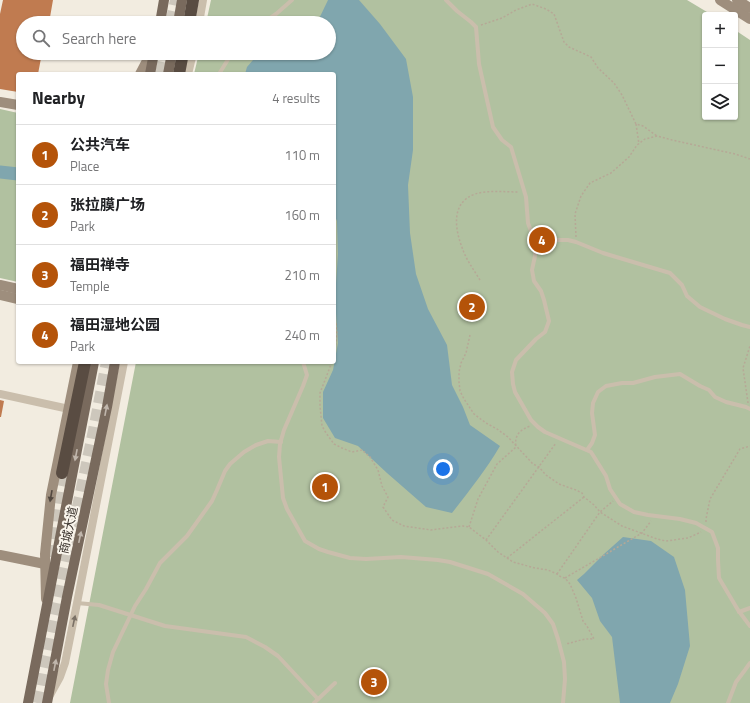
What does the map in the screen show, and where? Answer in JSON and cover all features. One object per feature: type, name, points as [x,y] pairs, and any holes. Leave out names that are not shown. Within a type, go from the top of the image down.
[{"type":"highway","points":[[190,16],[193,0]]},
{"type":"highway","points":[[179,72],[182,60]]},
{"type":"highway","points":[[62,473],[85,364]]},
{"type":"main road","points":[[161,16],[164,0]]},
{"type":"main road","points":[[179,16],[182,0]]},
{"type":"main road","points":[[150,72],[153,60]]},
{"type":"main road","points":[[168,72],[171,60]]},
{"type":"main road","name":"商城大道","points":[[28,703],[94,364]]},
{"type":"main road","name":"商城大道","points":[[48,700],[115,364]]},
{"type":"street","points":[[200,16],[203,0]]},
{"type":"street","points":[[720,0],[750,19]]},
{"type":"street","points":[[737,0],[750,8]]},
{"type":"street","points":[[141,72],[147,60]]},
{"type":"street","points":[[188,72],[191,60]]},
{"type":"street","points":[[0,102],[16,105]]},
{"type":"street","points":[[0,285],[16,289]]},
{"type":"street","points":[[0,295],[16,299]]},
{"type":"street","points":[[46,608],[45,554],[51,495],[78,364]]},
{"type":"street","points":[[48,700],[60,677],[65,663],[124,364]]},
{"type":"street","points":[[0,394],[69,409]]},
{"type":"street","points":[[0,555],[45,564]]},
{"type":"lane","points":[[273,16],[292,0]]},
{"type":"lane","points":[[446,0],[476,27],[479,64],[493,127],[502,140],[511,147],[525,192],[528,223],[536,245],[532,270],[534,281],[544,300],[549,321],[545,332],[536,339],[516,360],[512,372],[515,392],[531,420],[545,432],[591,452],[606,476],[610,488],[620,504],[634,512],[654,516],[680,518],[696,522],[712,532],[718,548],[720,578],[739,612],[750,626]]},
{"type":"lane","points":[[220,72],[228,60]]},
{"type":"lane","points":[[536,245],[547,241],[568,240],[603,253],[670,273],[682,285],[687,296],[700,307],[742,326],[750,327]]},
{"type":"lane","points":[[304,364],[306,375],[303,386],[284,430],[279,457],[283,498],[287,509],[305,541],[319,549],[350,558],[366,559],[401,557],[438,560],[458,564],[488,574],[523,594],[545,613],[553,624],[564,662],[565,679],[563,703]]},
{"type":"lane","points":[[587,450],[595,435],[592,413],[593,403],[598,392],[606,386],[622,383],[633,383],[655,376],[680,374],[709,390],[715,397],[750,409]]},
{"type":"lane","points":[[109,703],[106,684],[111,658],[130,615],[160,563],[187,536],[212,501],[225,471],[236,457],[256,445],[268,441],[281,442]]},
{"type":"lane","points":[[77,603],[99,605],[165,626],[246,637],[278,656],[318,699]]},
{"type":"lane","points":[[739,612],[750,608]]},
{"type":"lane","points":[[728,703],[736,682],[750,662]]},
{"type":"lane","points":[[314,703],[335,683]]},
{"type":"path","points":[[476,27],[502,18],[516,10],[532,4],[546,9],[554,14],[564,42],[569,47],[591,57],[598,68],[614,83],[622,94],[636,124],[639,144]]},
{"type":"path","points":[[636,124],[643,126],[657,136],[735,154],[750,159]]},
{"type":"path","points":[[576,242],[575,214],[581,196],[590,183],[611,173],[629,157],[637,146],[645,139],[657,136]]},
{"type":"path","points":[[480,280],[465,255],[458,237],[456,220],[459,207],[466,199],[476,194],[525,192]]},
{"type":"path","points":[[336,323],[336,341]]},
{"type":"path","points":[[470,335],[466,353],[461,363],[459,382],[460,391],[474,414],[508,436],[516,447],[546,475],[566,487],[576,490],[582,494],[600,512],[622,526],[666,541],[688,538],[707,529],[706,519],[710,499],[740,449],[750,446]]},
{"type":"path","points":[[750,346],[743,368],[750,409]]},
{"type":"path","points":[[331,364],[320,392],[322,426],[334,444],[352,452],[362,450],[370,457],[378,470],[382,486],[388,497],[383,507],[392,520],[404,526],[431,530],[463,526],[469,527],[507,559],[525,566],[548,570],[560,577],[565,578],[570,584],[576,598],[583,621],[594,639],[584,638],[575,642],[560,645]]},
{"type":"path","points":[[469,527],[478,499],[497,464],[516,447],[516,438],[520,431],[535,424]]},
{"type":"path","points":[[486,540],[559,438]]},
{"type":"path","points":[[507,559],[584,497]]},
{"type":"path","points":[[557,574],[600,512],[616,498]]},
{"type":"path","points":[[565,578],[642,533],[654,516]]},
{"type":"green space","points":[[211,0],[687,0],[707,12],[702,12],[702,120],[738,120],[738,32],[750,40],[750,703],[70,703],[136,364],[336,364],[336,72],[194,72],[197,60],[336,60],[336,16],[208,16]]},
{"type":"green space","points":[[0,109],[16,113],[16,282],[0,278]]},
{"type":"water","points":[[328,0],[359,0],[380,24],[406,59],[413,97],[413,150],[408,185],[410,233],[416,274],[428,309],[447,345],[452,385],[470,425],[500,446],[483,472],[452,513],[426,507],[358,446],[335,438],[323,418],[323,392],[334,364],[336,364],[338,343],[336,313],[338,254],[336,219],[336,72],[246,72],[247,67],[253,60],[336,60],[336,16],[320,16]]},
{"type":"water","points":[[623,537],[651,541],[674,557],[685,590],[690,646],[678,684],[670,703],[620,703],[612,637],[600,621],[592,598],[577,580]]},
{"type":"building","points":[[3,0],[53,0],[50,16],[16,16],[16,60],[41,60],[38,72],[16,72],[16,92],[0,89],[0,14]]},
{"type":"building","points":[[0,400],[4,401],[1,417],[0,417]]},
{"type":"waterway","points":[[0,172],[16,174]]},
{"type":"tunnel","points":[[173,16],[176,0]]},
{"type":"tunnel","points":[[161,72],[164,60]]},
{"type":"tunnel","points":[[37,703],[107,364]]},
{"type":"tunnel","points":[[50,575],[54,523],[62,473]]},
{"type":"place","name":"福田湿地公园","points":[[542,240]]},
{"type":"place","name":"张拉膜广场","points":[[472,307]]},
{"type":"place","name":"公共汽车","points":[[325,487]]},
{"type":"place","name":"福田禅寺","points":[[374,682]]}]
